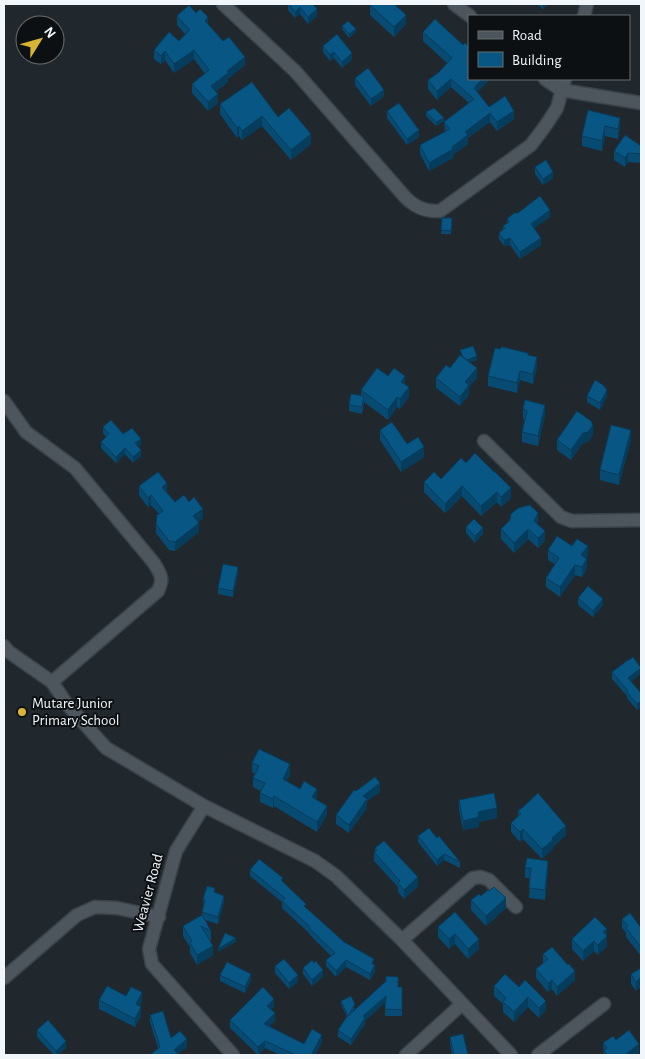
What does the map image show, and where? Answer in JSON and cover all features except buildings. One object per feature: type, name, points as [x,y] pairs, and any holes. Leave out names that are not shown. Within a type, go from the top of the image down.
[{"type":"street","points":[[224,4],[295,71],[404,197],[427,211],[440,211],[531,145],[557,108],[563,85]]},
{"type":"street","points":[[454,4],[469,15]]},
{"type":"street","points":[[548,80],[641,103]]},
{"type":"street","points":[[4,401],[26,432],[76,468],[154,563],[161,575],[162,583],[158,591],[52,682]]},
{"type":"street","points":[[484,441],[561,517],[572,521],[641,520]]},
{"type":"street","points":[[4,646],[9,652],[52,682],[66,703],[106,748],[204,806],[315,861],[336,876],[402,940],[511,1055]]},
{"type":"street","name":"Weavier Road","points":[[204,806],[176,851],[149,949],[152,964],[233,1055]]},
{"type":"street","points":[[402,940],[473,878],[481,877],[489,880],[516,907]]},
{"type":"street","points":[[4,978],[77,915],[95,907],[117,908],[159,917]]},
{"type":"street","points":[[406,1055],[462,1004]]},
{"type":"street","points":[[538,1055],[604,1004]]},
{"type":"place","name":"Mutare Junior Primary School","points":[[22,712]]}]
